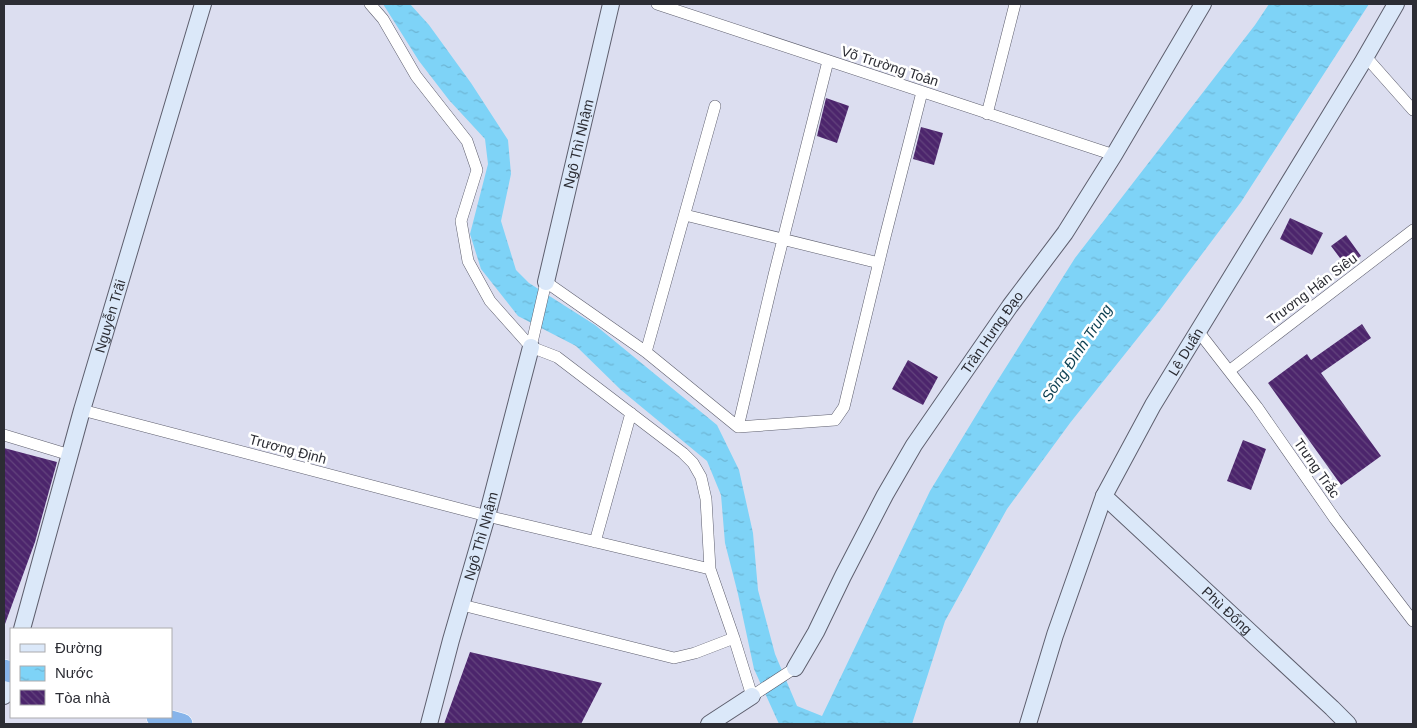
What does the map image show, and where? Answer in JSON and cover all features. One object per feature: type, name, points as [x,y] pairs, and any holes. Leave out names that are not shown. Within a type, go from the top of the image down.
[{"type":"highway","points":[[161,718],[182,724]]},
{"type":"street","name":"Nguyễn Trãi","points":[[22,628],[82,410],[203,4]]},
{"type":"street","points":[[370,4],[384,19],[416,76],[467,141],[477,170],[461,221],[468,261],[490,301],[531,347],[557,356],[683,453],[693,463],[701,477],[706,499],[710,569],[752,696]]},
{"type":"street","name":"Ngô Thì Nhậm","points":[[546,282],[611,4]]},
{"type":"street","name":"Võ Trường Toản","points":[[657,4],[1114,155]]},
{"type":"street","points":[[987,114],[1015,4]]},
{"type":"street","name":"Trần Hưng Đạo","points":[[795,668],[816,632],[843,576],[914,445],[1010,306],[1065,233],[1114,155],[1203,4]]},
{"type":"street","name":"Lê Duẩn","points":[[1028,724],[1055,635],[1104,496],[1153,405],[1366,57],[1396,4]]},
{"type":"street","points":[[1366,57],[1413,110]]},
{"type":"street","points":[[738,427],[828,61]]},
{"type":"street","points":[[531,347],[546,282],[646,352],[738,427],[835,420],[844,407],[922,92]]},
{"type":"street","points":[[646,352],[715,106]]},
{"type":"street","points":[[685,215],[879,263]]},
{"type":"street","name":"Trương Hán Siêu","points":[[1229,371],[1413,230]]},
{"type":"street","name":"Trưng Trắc","points":[[1198,331],[1257,407],[1335,519],[1413,621]]},
{"type":"street","name":"Ngô Thì Nhậm","points":[[429,724],[531,347]]},
{"type":"street","name":"Trương Định","points":[[82,410],[486,516],[710,569]]},
{"type":"street","points":[[595,542],[631,414]]},
{"type":"street","points":[[4,434],[70,456]]},
{"type":"street","name":"Phù Đổng","points":[[1104,496],[1348,724]]},
{"type":"street","points":[[462,605],[674,658],[695,653],[734,638]]},
{"type":"street","points":[[709,724],[795,668]]},
{"type":"street","points":[[4,696],[10,675]]},
{"type":"water","name":"Sông Đình Trung","points":[[383,4],[410,4],[429,25],[471,83],[508,140],[511,174],[501,221],[516,270],[529,283],[595,325],[717,425],[739,470],[753,533],[758,590],[775,654],[797,706],[822,716],[930,491],[989,394],[1075,258],[1255,25],[1269,4],[1369,4],[1241,202],[1160,310],[1070,423],[1007,509],[945,621],[912,724],[779,724],[754,669],[725,543],[721,495],[707,461],[621,390],[576,346],[518,316],[481,269],[470,234],[488,164],[485,139],[449,100],[419,61]]},
{"type":"building","points":[[826,98],[849,106],[837,143],[817,136]]},
{"type":"building","points":[[921,127],[943,133],[934,165],[913,159]]},
{"type":"building","points":[[1290,218],[1323,233],[1312,255],[1280,239]]},
{"type":"building","points":[[1346,235],[1361,256],[1346,266],[1331,246]]},
{"type":"building","points":[[1362,324],[1371,338],[1321,373],[1381,456],[1341,485],[1268,383],[1307,354],[1311,360]]},
{"type":"building","points":[[908,360],[938,377],[923,405],[892,389]]},
{"type":"building","points":[[1243,440],[1266,449],[1251,490],[1227,481]]},
{"type":"building","points":[[4,448],[57,462],[35,542],[5,624],[4,624]]},
{"type":"building","points":[[470,652],[602,683],[581,724],[444,724]]}]
